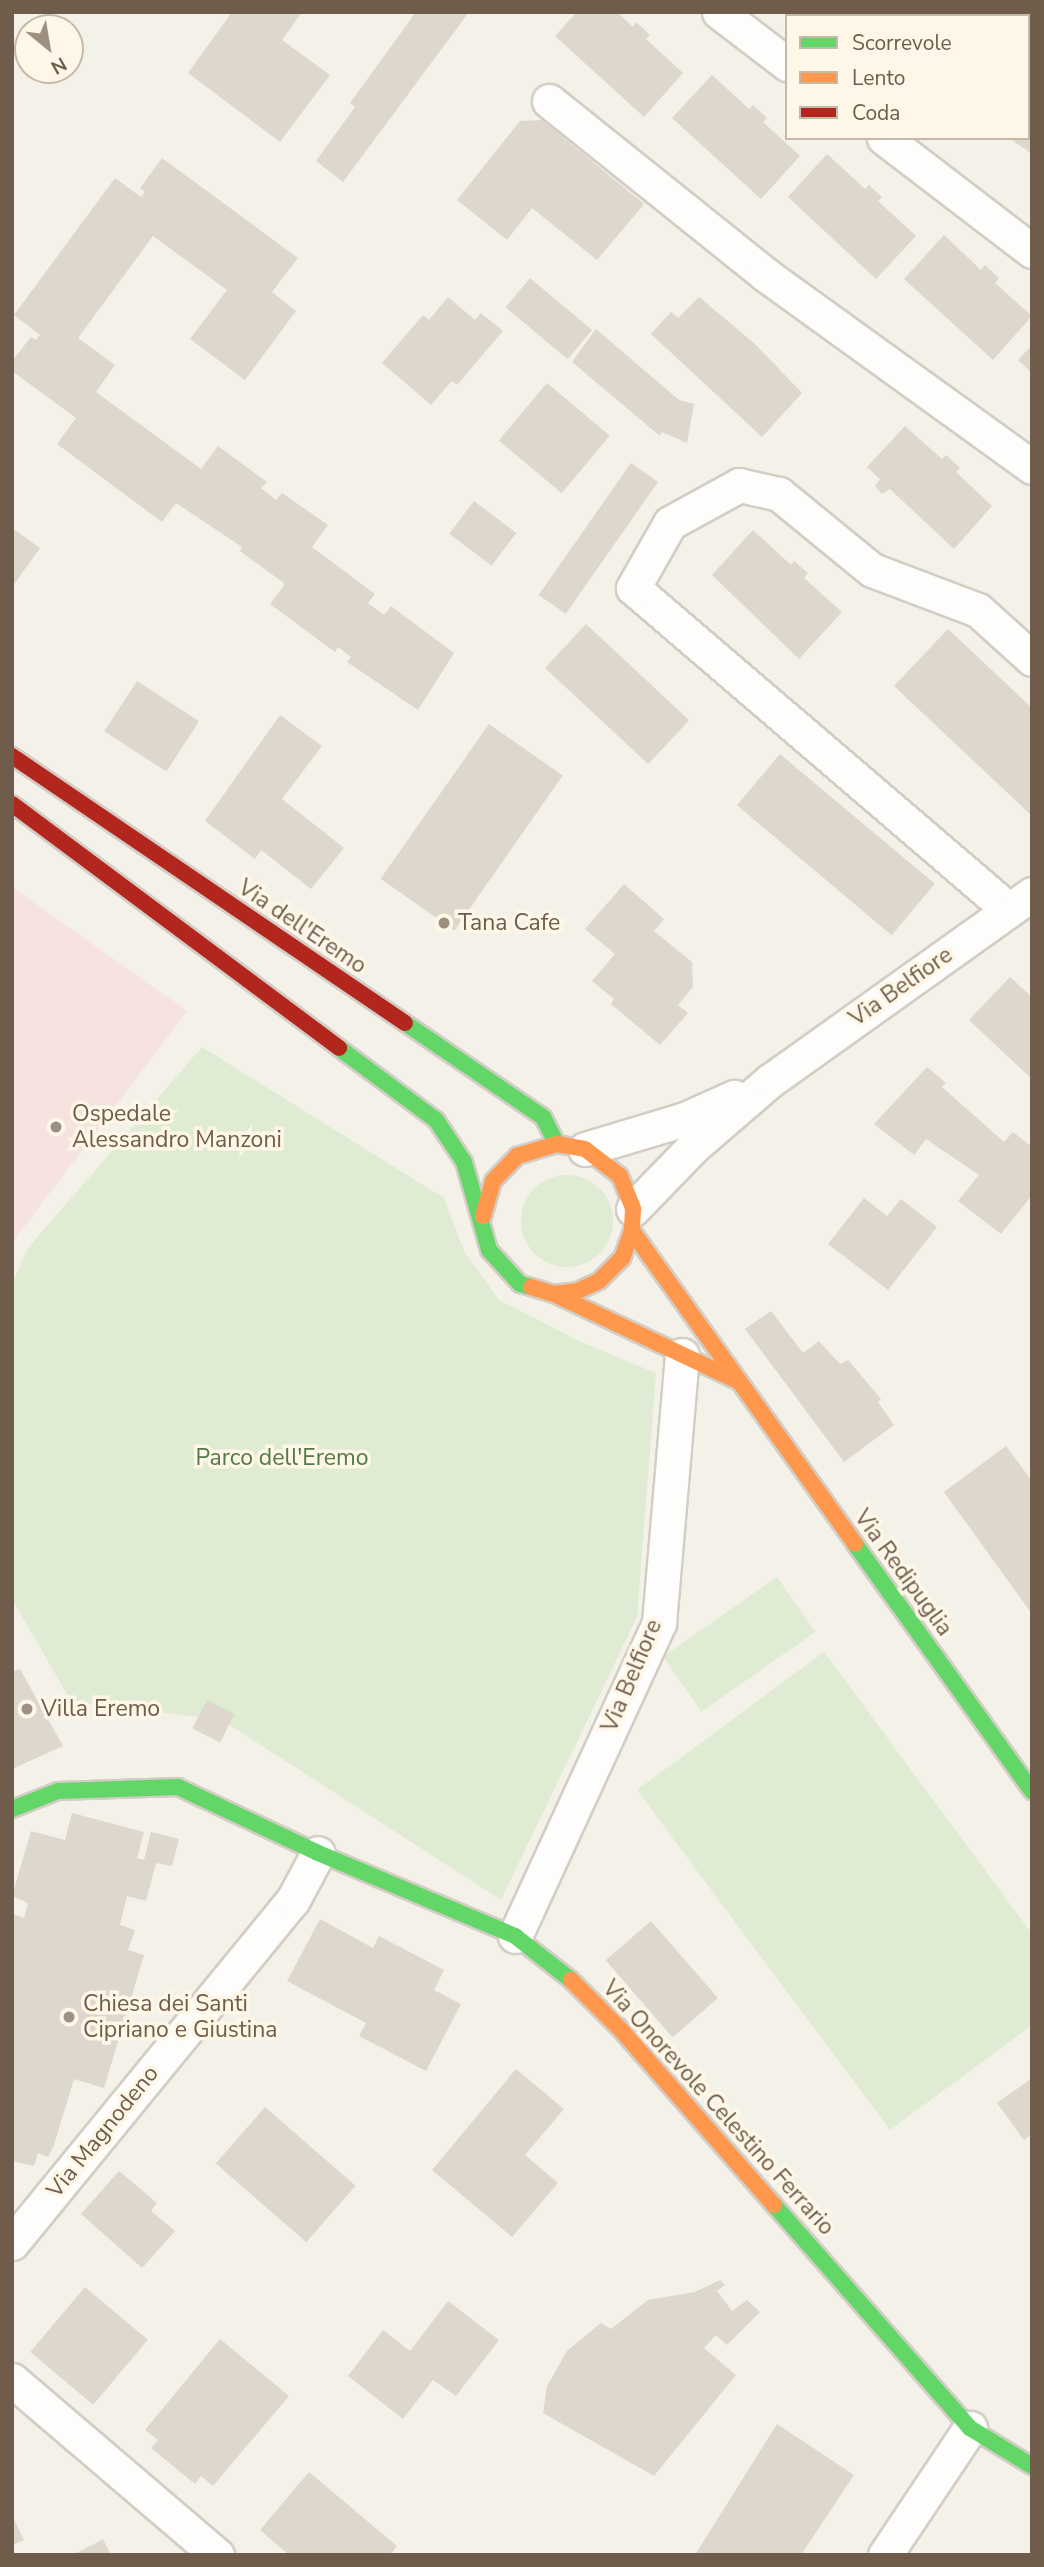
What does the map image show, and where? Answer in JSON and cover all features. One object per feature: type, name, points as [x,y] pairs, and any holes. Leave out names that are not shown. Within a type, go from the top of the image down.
[{"type":"main road","name":"Via dell'Eremo","points":[[12,755],[543,1117],[571,1146],[620,1177],[632,1220]]},
{"type":"main road","points":[[12,804],[436,1120],[464,1162],[483,1216],[489,1250],[520,1284],[554,1294],[578,1291],[599,1281],[622,1258],[632,1220]]},
{"type":"main road","points":[[483,1216],[493,1181],[517,1156],[571,1146]]},
{"type":"main road","name":"Via Redipuglia","points":[[632,1220],[738,1381],[1032,1791]]},
{"type":"main road","name":"Via Redipuglia","points":[[554,1294],[738,1381]]},
{"type":"main road","name":"Via Onorevole Celestino Ferrario","points":[[12,1809],[58,1791],[178,1787],[318,1853],[515,1936],[561,1970],[622,2031],[970,2428],[1032,2466]]},
{"type":"street","points":[[719,12],[785,62]]},
{"type":"street","points":[[549,101],[766,275],[1032,467]]},
{"type":"street","points":[[887,140],[1032,251]]},
{"type":"street","points":[[1020,902],[634,588],[670,523],[739,485],[779,494],[872,570],[978,610],[1032,659]]},
{"type":"street","name":"Via Belfiore","points":[[632,1220],[693,1147],[771,1080],[1020,902]]},
{"type":"street","name":"Via Belfiore","points":[[571,1146],[685,1119],[771,1080]]},
{"type":"street","name":"Via Belfiore","points":[[515,1936],[659,1623],[682,1355]]},
{"type":"street","name":"Via Magnodeno","points":[[12,2243],[293,1900],[318,1853]]},
{"type":"street","points":[[12,2380],[217,2555]]},
{"type":"street","points":[[885,2555],[970,2428]]},
{"type":"shaded area","name":"Ospedale Alessandro Manzoni","points":[[12,887],[187,1011],[12,1243]]},
{"type":"green space","name":"Parco dell'Eremo","points":[[202,1047],[444,1198],[464,1251],[499,1300],[583,1343],[656,1373],[637,1617],[501,1900],[222,1720],[71,1701],[12,1599],[12,1284],[28,1248]]},
{"type":"green space","points":[[567,1175],[593,1183],[605,1195],[613,1221],[605,1247],[593,1259],[567,1267],[541,1259],[529,1247],[521,1221],[529,1195],[541,1183]]},
{"type":"green space","points":[[777,1577],[815,1632],[702,1712],[663,1657]]},
{"type":"green space","points":[[824,1652],[1032,1934],[1032,2025],[890,2130],[637,1790]]},
{"type":"building","points":[[232,12],[302,12],[282,40],[330,75],[280,142],[188,73]]},
{"type":"building","points":[[416,12],[469,12],[343,182],[316,161],[355,107],[350,103]]},
{"type":"building","points":[[577,12],[617,12],[633,27],[636,22],[650,35],[646,39],[683,73],[644,117],[555,36]]},
{"type":"building","points":[[826,12],[1032,12],[1032,154],[1012,140],[1030,140],[1030,14]]},
{"type":"building","points":[[712,75],[749,109],[753,105],[767,118],[763,122],[800,156],[761,199],[672,118]]},
{"type":"building","points":[[542,120],[644,204],[597,260],[532,208],[507,240],[457,200],[520,121]]},
{"type":"building","points":[[827,154],[865,189],[869,185],[882,197],[878,201],[916,236],[876,279],[788,197]]},
{"type":"building","points":[[162,158],[298,258],[272,292],[296,311],[245,380],[190,339],[227,290],[153,236],[78,338],[115,365],[96,392],[201,469],[218,446],[267,482],[261,488],[276,500],[282,493],[328,525],[312,547],[375,594],[368,603],[384,615],[391,606],[454,653],[418,710],[347,662],[351,657],[338,647],[335,652],[270,604],[285,584],[240,551],[242,547],[176,503],[162,522],[57,444],[76,418],[12,371],[12,361],[31,337],[36,340],[40,335],[14,315],[115,178],[141,197],[145,192],[140,188]]},
{"type":"building","points":[[944,235],[981,270],[985,265],[999,278],[995,283],[1032,316],[993,360],[904,279]]},
{"type":"building","points":[[530,278],[592,330],[568,359],[506,307]]},
{"type":"building","points":[[448,297],[475,320],[481,313],[503,331],[457,385],[452,381],[431,405],[382,363],[423,315],[429,320]]},
{"type":"building","points":[[699,297],[755,344],[802,393],[762,437],[651,334],[671,312],[678,318]]},
{"type":"building","points":[[596,329],[679,400],[694,404],[687,443],[662,432],[660,436],[572,362]]},
{"type":"building","points":[[1032,345],[1032,373],[1018,360]]},
{"type":"building","points":[[547,383],[610,436],[562,493],[499,440]]},
{"type":"building","points":[[905,426],[942,459],[946,455],[960,468],[956,472],[992,506],[954,549],[890,489],[882,494],[875,486],[880,479],[867,467]]},
{"type":"building","points":[[631,463],[658,482],[566,614],[539,595]]},
{"type":"building","points":[[474,501],[516,533],[492,566],[449,534]]},
{"type":"building","points":[[12,528],[40,548],[12,587]]},
{"type":"building","points":[[753,530],[791,565],[794,561],[808,573],[804,578],[842,612],[799,659],[712,575]]},
{"type":"building","points":[[586,624],[689,720],[648,764],[545,668]]},
{"type":"building","points":[[948,629],[1032,708],[1032,816],[894,686]]},
{"type":"building","points":[[137,681],[199,721],[166,772],[104,731]]},
{"type":"building","points":[[280,715],[322,746],[282,799],[344,848],[311,889],[261,850],[255,859],[205,821]]},
{"type":"building","points":[[489,724],[563,776],[454,930],[381,879]]},
{"type":"building","points":[[780,754],[935,884],[892,935],[737,805]]},
{"type":"building","points":[[624,884],[664,919],[654,931],[692,962],[693,987],[678,1005],[688,1013],[660,1045],[611,1004],[614,999],[592,981],[615,954],[585,929]]},
{"type":"building","points":[[1010,977],[1032,997],[1032,1079],[969,1020]]},
{"type":"building","points":[[927,1067],[946,1083],[942,1087],[1004,1142],[1013,1132],[1032,1147],[1032,1195],[1001,1234],[958,1201],[979,1175],[926,1139],[914,1155],[874,1124]]},
{"type":"building","points":[[864,1198],[887,1216],[901,1199],[937,1227],[888,1290],[828,1244]]},
{"type":"building","points":[[771,1311],[803,1353],[819,1341],[840,1364],[848,1360],[881,1399],[878,1402],[894,1425],[844,1462],[745,1329]]},
{"type":"building","points":[[1006,1446],[1032,1481],[1032,1614],[944,1492]]},
{"type":"building","name":"Villa Eremo","points":[[20,1669],[63,1746],[12,1769],[12,1672]]},
{"type":"building","points":[[207,1700],[235,1714],[220,1743],[192,1729]]},
{"type":"building","name":"Chiesa dei Santi Cipriano e Giustina","points":[[72,1813],[144,1832],[137,1858],[144,1860],[151,1832],[179,1839],[172,1866],[156,1863],[146,1901],[127,1896],[120,1925],[135,1930],[128,1950],[144,1955],[104,2088],[74,2079],[54,2145],[48,2157],[38,2153],[34,2166],[12,2161],[12,1914],[24,1918],[28,1903],[12,1896],[31,1831],[65,1840]]},
{"type":"building","points":[[320,1919],[373,1948],[379,1936],[444,1970],[434,1990],[461,2004],[426,2071],[359,2036],[366,2023],[287,1981]]},
{"type":"building","points":[[651,1921],[718,1998],[673,2037],[606,1960]]},
{"type":"building","points":[[516,2069],[564,2109],[525,2155],[558,2183],[512,2237],[432,2170]]},
{"type":"building","points":[[1032,2078],[1032,2134],[1024,2140],[997,2103]]},
{"type":"building","points":[[265,2107],[356,2186],[306,2242],[216,2164]]},
{"type":"building","points":[[119,2171],[157,2203],[151,2211],[175,2231],[142,2268],[81,2214]]},
{"type":"building","points":[[720,2280],[725,2285],[717,2291],[732,2311],[747,2300],[760,2312],[727,2345],[716,2335],[704,2348],[736,2375],[654,2476],[543,2413],[547,2386],[567,2351],[601,2323],[611,2329],[648,2300],[695,2292]]},
{"type":"building","points":[[85,2287],[148,2340],[93,2405],[30,2352]]},
{"type":"building","points":[[448,2301],[499,2340],[456,2396],[433,2380],[403,2419],[348,2376],[383,2330],[410,2351]]},
{"type":"building","points":[[220,2339],[289,2396],[213,2486],[201,2476],[195,2484],[151,2448],[158,2440],[145,2430]]},
{"type":"building","points":[[777,2424],[854,2475],[801,2555],[695,2555]]},
{"type":"building","points":[[309,2472],[397,2546],[390,2555],[289,2555],[260,2530]]},
{"type":"building","points":[[12,2515],[24,2540],[12,2545]]},
{"type":"building","points":[[103,2539],[111,2555],[72,2555],[94,2544]]},
{"type":"traffic: fast","points":[[405,1023],[543,1117],[557,1144]]},
{"type":"traffic: fast","points":[[339,1048],[436,1120],[464,1162],[489,1250],[520,1284],[531,1287]]},
{"type":"traffic: fast","points":[[855,1544],[1032,1791]]},
{"type":"traffic: fast","points":[[12,1809],[58,1791],[178,1787],[318,1853],[515,1936],[571,1980]]},
{"type":"traffic: fast","points":[[774,2205],[970,2428],[1032,2466]]},
{"type":"traffic: slow","points":[[483,1216],[493,1181],[517,1156],[557,1144],[585,1149],[620,1176],[633,1209],[632,1231],[622,1258],[599,1281],[578,1291],[554,1294],[531,1287]]},
{"type":"traffic: slow","points":[[632,1231],[855,1544]]},
{"type":"traffic: slow","points":[[554,1294],[736,1380]]},
{"type":"traffic: slow","points":[[571,1980],[622,2031],[774,2205]]},
{"type":"traffic: jam","points":[[12,756],[405,1023]]},
{"type":"traffic: jam","points":[[12,804],[339,1048]]},
{"type":"place","name":"Tana Cafe","points":[[444,923]]},
{"type":"place","name":"Ospedale Alessandro Manzoni","points":[[56,1127]]},
{"type":"place","name":"Villa Eremo","points":[[27,1709]]},
{"type":"place","name":"Chiesa dei Santi Cipriano e Giustina","points":[[69,2017]]}]
